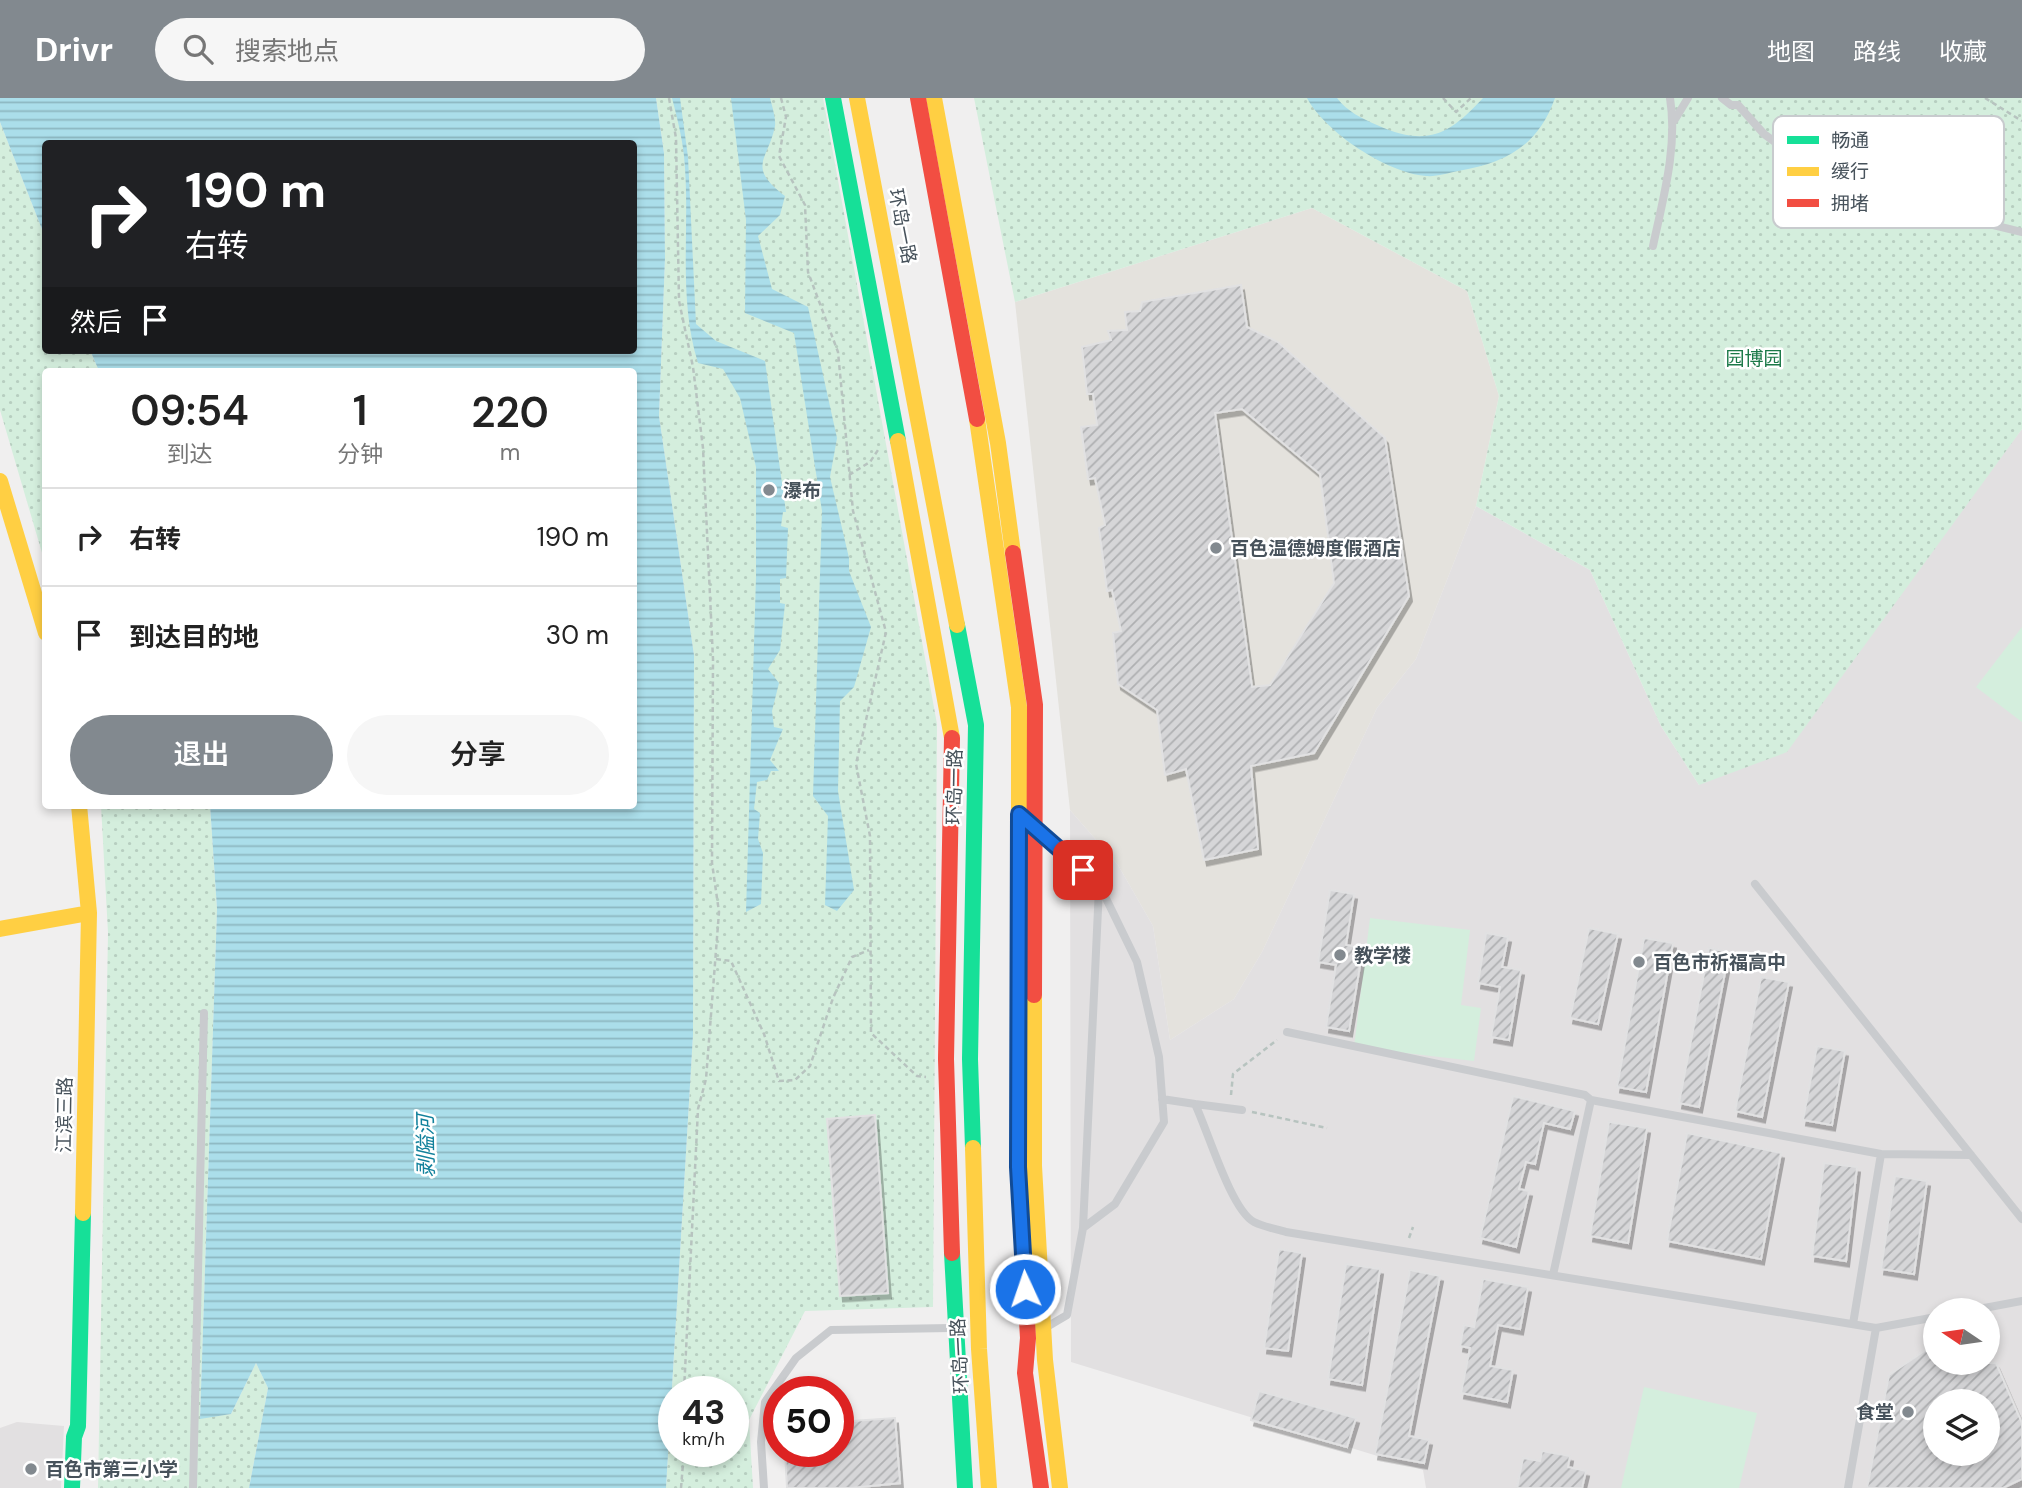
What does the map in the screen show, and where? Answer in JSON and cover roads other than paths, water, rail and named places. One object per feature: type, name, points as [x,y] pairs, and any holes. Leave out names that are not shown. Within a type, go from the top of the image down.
[{"type":"main road","points":[[833,98],[952,727],[947,1082],[954,1328],[965,1488]]},
{"type":"main road","name":"环岛一路","points":[[858,98],[976,725],[970,1059],[978,1349],[989,1488]]},
{"type":"main road","name":"环岛一路","points":[[918,98],[982,445],[1019,707],[1018,1167],[1028,1338],[1025,1373],[1041,1488]]},
{"type":"main road","points":[[934,98],[998,443],[1035,705],[1034,1166],[1043,1330],[1060,1488]]},
{"type":"main road","points":[[0,481],[42,620]]},
{"type":"main road","name":"江滨三路","points":[[72,1488],[74,1437],[78,1426],[89,913],[79,809]]},
{"type":"main road","points":[[0,929],[89,913]]},
{"type":"main road","name":"江滨三路","points":[[78,1426],[85,1435],[83,1488]]},
{"type":"lane","points":[[1653,246],[1665,192],[1674,121],[1670,98]]},
{"type":"lane","points":[[1674,121],[1688,98]]},
{"type":"lane","points":[[1722,98],[1731,105],[1738,105],[1763,134],[1773,141]]},
{"type":"lane","points":[[2003,228],[2022,233]]},
{"type":"lane","points":[[1019,814],[1099,884],[1137,962],[1159,1057],[1164,1122],[1115,1204],[1083,1228]]},
{"type":"lane","points":[[1028,1338],[1067,1315],[1083,1228],[1099,884]]},
{"type":"lane","points":[[1755,884],[2022,1219]]},
{"type":"lane","points":[[193,1488],[204,1013]]},
{"type":"lane","points":[[1287,1032],[1585,1095],[1591,1100],[1881,1154],[1971,1155]]},
{"type":"lane","points":[[1162,1099],[1242,1110]]},
{"type":"lane","points":[[1553,1275],[1591,1100]]},
{"type":"lane","points":[[1195,1104],[1209,1132],[1230,1192],[1251,1222],[1286,1232],[1876,1328],[1923,1319]]},
{"type":"lane","points":[[1853,1324],[1881,1154]]},
{"type":"lane","points":[[2000,1305],[2022,1301]]},
{"type":"lane","points":[[764,1488],[761,1442],[765,1402],[796,1358],[831,1330],[954,1328]]},
{"type":"lane","points":[[1848,1488],[1876,1328]]},
{"type":"water","name":"剥隘河","points":[[0,98],[656,98],[664,153],[665,258],[659,416],[694,655],[693,1035],[673,1376],[658,1376],[658,1467],[667,1467],[666,1488],[249,1488],[268,1388],[256,1363],[231,1414],[200,1419],[217,909],[210,809],[637,809],[637,368],[98,368],[92,354],[637,354],[637,140],[42,140],[42,229],[0,122]]},
{"type":"water","name":"瀑布","points":[[672,98],[680,98],[688,157],[696,324],[716,341],[765,361],[786,512],[783,512],[781,526],[788,528],[786,578],[780,579],[780,603],[785,604],[780,650],[768,669],[779,683],[772,711],[774,727],[783,729],[770,760],[779,771],[771,771],[767,780],[757,782],[754,809],[760,813],[758,839],[763,853],[761,904],[746,912],[756,577],[756,467],[740,398],[723,369],[698,363],[692,337],[686,286],[684,156]]},
{"type":"water","points":[[731,98],[770,98],[772,105],[775,126],[763,170],[773,186],[785,196],[780,215],[758,236],[772,289],[808,307],[837,438],[830,477],[849,558],[849,571],[871,627],[854,687],[840,701],[838,791],[854,890],[837,911],[825,905],[828,816],[813,796],[822,511],[794,333],[745,313],[746,220]]},
{"type":"water","points":[[1307,98],[1337,98],[1350,111],[1371,122],[1394,132],[1423,136],[1447,129],[1483,98],[1555,98],[1539,129],[1518,150],[1475,168],[1430,176],[1393,167],[1359,149],[1328,124]]},
{"type":"place","name":"瀑布","points":[[769,490]]},
{"type":"place","name":"百色温德姆度假酒店","points":[[1216,548]]},
{"type":"place","name":"教学楼","points":[[1340,955]]},
{"type":"place","name":"百色市祈福高中","points":[[1639,962]]},
{"type":"place","name":"食堂","points":[[1908,1412]]},
{"type":"place","name":"百色市第三小学","points":[[31,1469]]},
{"type":"park label","name":"园博园","points":[[1754,358]]}]
